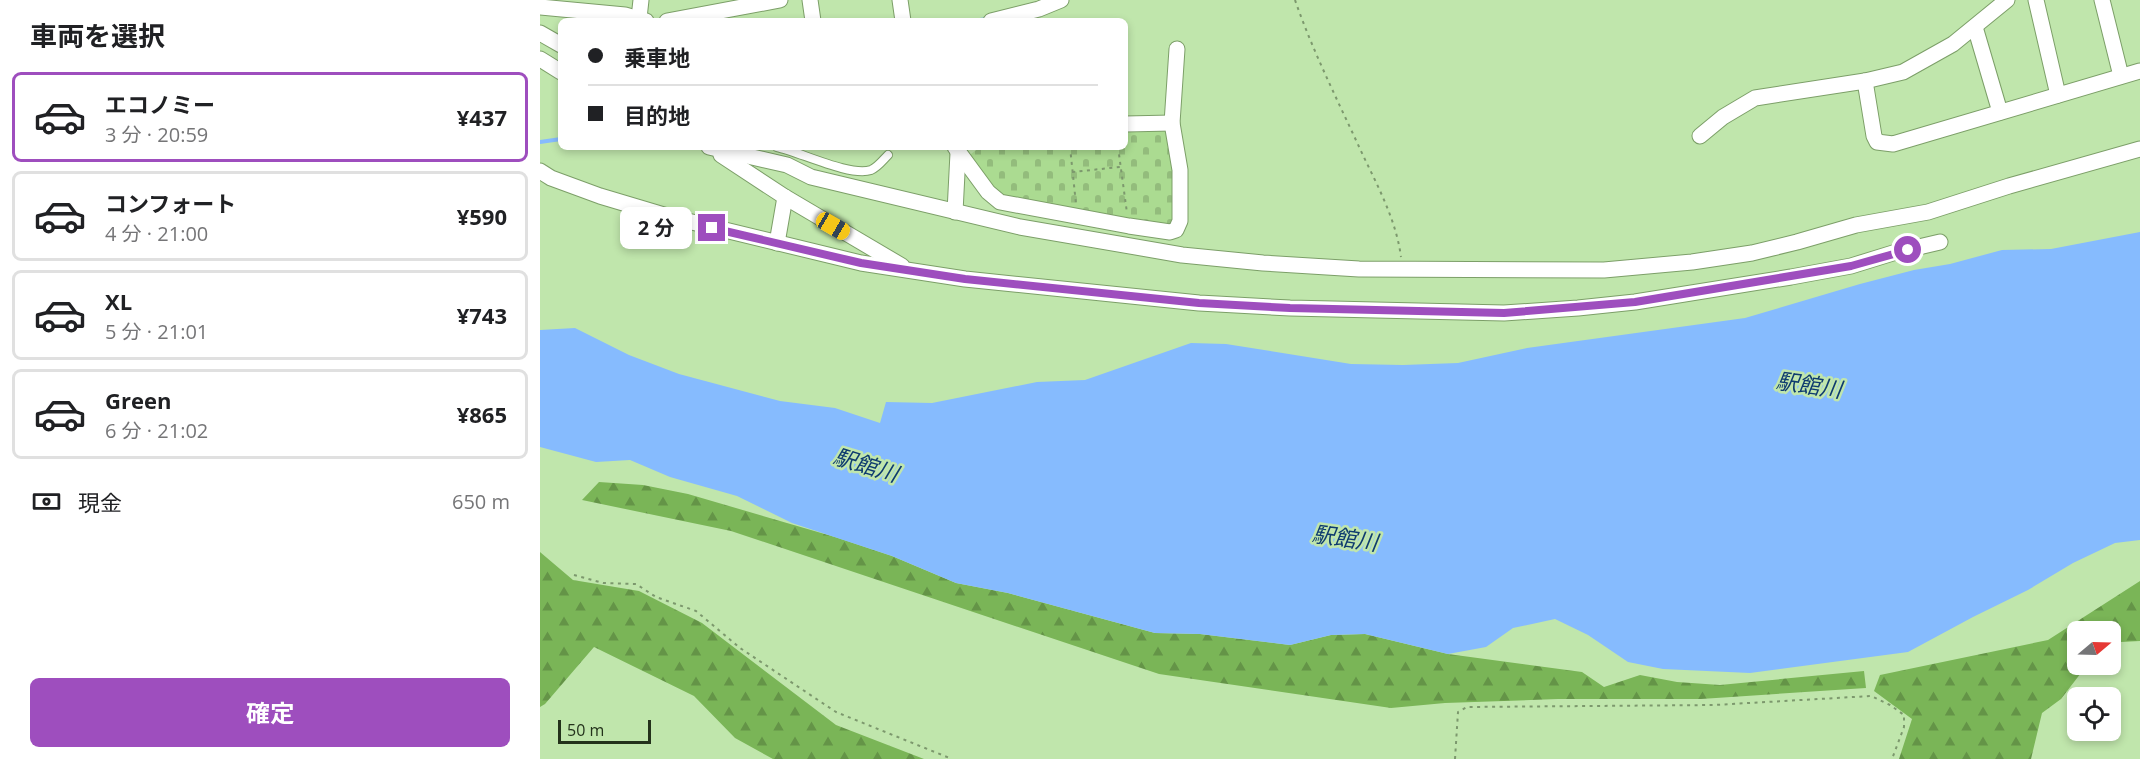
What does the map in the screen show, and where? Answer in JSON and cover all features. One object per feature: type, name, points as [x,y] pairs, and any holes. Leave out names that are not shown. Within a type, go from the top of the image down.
[{"type":"street","points":[[641,0],[646,18]]},
{"type":"street","points":[[683,18],[777,0]]},
{"type":"street","points":[[810,0],[813,18]]},
{"type":"street","points":[[900,0],[903,18]]},
{"type":"street","points":[[1003,18],[1039,9],[1061,0]]},
{"type":"street","points":[[1700,136],[1723,117],[1755,98],[1865,81],[1903,72],[1938,54],[2007,0]]},
{"type":"street","points":[[2036,0],[2058,95]]},
{"type":"street","points":[[2102,0],[2121,76]]},
{"type":"street","points":[[540,7],[630,18]]},
{"type":"street","points":[[1975,27],[2000,112]]},
{"type":"street","points":[[540,33],[558,43]]},
{"type":"street","points":[[956,150],[988,192],[997,201],[1005,204],[1129,226],[1170,232],[1176,230],[1179,226],[1180,170],[1172,123],[1177,48]]},
{"type":"street","points":[[540,59],[558,70]]},
{"type":"street","points":[[1865,81],[1874,136],[1877,142],[1886,145],[2140,71]]},
{"type":"street","points":[[1128,124],[1172,123]]},
{"type":"street","points":[[717,150],[787,165],[811,177],[955,212],[1067,237],[1182,255],[1312,267],[1604,270],[1722,258],[1797,242],[1856,225],[1928,212],[2009,186],[2140,149]]},
{"type":"street","points":[[711,150],[785,197],[909,270]]},
{"type":"street","points":[[955,212],[956,150]]},
{"type":"street","points":[[540,171],[551,178],[600,196],[678,219],[861,263],[965,279],[1199,303],[1290,308],[1504,313],[1635,302],[1851,266],[1940,242]]},
{"type":"street","points":[[777,243],[785,197]]},
{"type":"lane","points":[[786,150],[851,171],[874,169],[888,154]]},
{"type":"path","points":[[1295,0],[1313,50],[1387,206],[1399,242],[1403,268]]},
{"type":"path","points":[[1070,150],[1078,217]]},
{"type":"path","points":[[1118,150],[1129,226]]},
{"type":"path","points":[[1072,172],[1121,167]]},
{"type":"path","points":[[574,575],[603,583],[636,584],[656,597],[696,611],[740,648],[836,712],[952,759]]},
{"type":"path","points":[[1455,759],[1458,712],[1467,707],[1714,705],[1871,696],[1904,715],[1905,727],[1892,759]]},
{"type":"green space","points":[[1128,123],[1166,127],[1178,192],[1171,227],[1004,201],[966,158],[976,150],[1128,150]]},
{"type":"green space","points":[[599,482],[643,485],[688,494],[835,537],[892,556],[956,583],[1008,593],[1155,633],[1200,634],[1290,645],[1331,635],[1365,634],[1448,654],[1582,672],[1604,687],[1640,675],[1677,682],[1720,685],[1864,671],[1866,688],[1701,699],[1558,699],[1445,703],[1391,708],[1159,674],[731,531],[582,500]]},
{"type":"green space","points":[[540,552],[573,580],[639,591],[702,623],[836,725],[924,759],[773,759],[735,738],[694,696],[594,647],[540,707]]},
{"type":"green space","points":[[2140,581],[2140,641],[2121,642],[2121,621],[2078,621]]},
{"type":"green space","points":[[2067,628],[2067,675],[2079,675],[2070,687],[2067,687],[2067,691],[2061,699],[2042,713],[2031,759],[1899,759],[1912,719],[1874,691],[1880,675],[2048,640]]},
{"type":"water","name":"駅館川","points":[[2140,232],[2140,540],[2115,543],[2073,563],[2028,590],[1908,652],[1750,673],[1663,669],[1628,662],[1588,635],[1555,619],[1513,628],[1486,647],[1448,654],[1365,634],[1331,635],[1290,645],[1200,634],[1155,633],[1008,593],[956,583],[892,556],[792,523],[737,496],[670,477],[630,460],[596,462],[540,447],[540,330],[575,328],[629,355],[679,374],[780,401],[835,408],[880,423],[886,402],[932,403],[1037,382],[1085,380],[1191,343],[1226,344],[1351,364],[1458,363],[1527,348],[1745,318],[1860,284],[2002,250],[2051,249]]},
{"type":"waterway","points":[[540,142],[558,139]]},
{"type":"route","points":[[712,228],[861,263],[965,279],[1199,303],[1290,308],[1504,313],[1635,302],[1851,266],[1908,250]]}]
